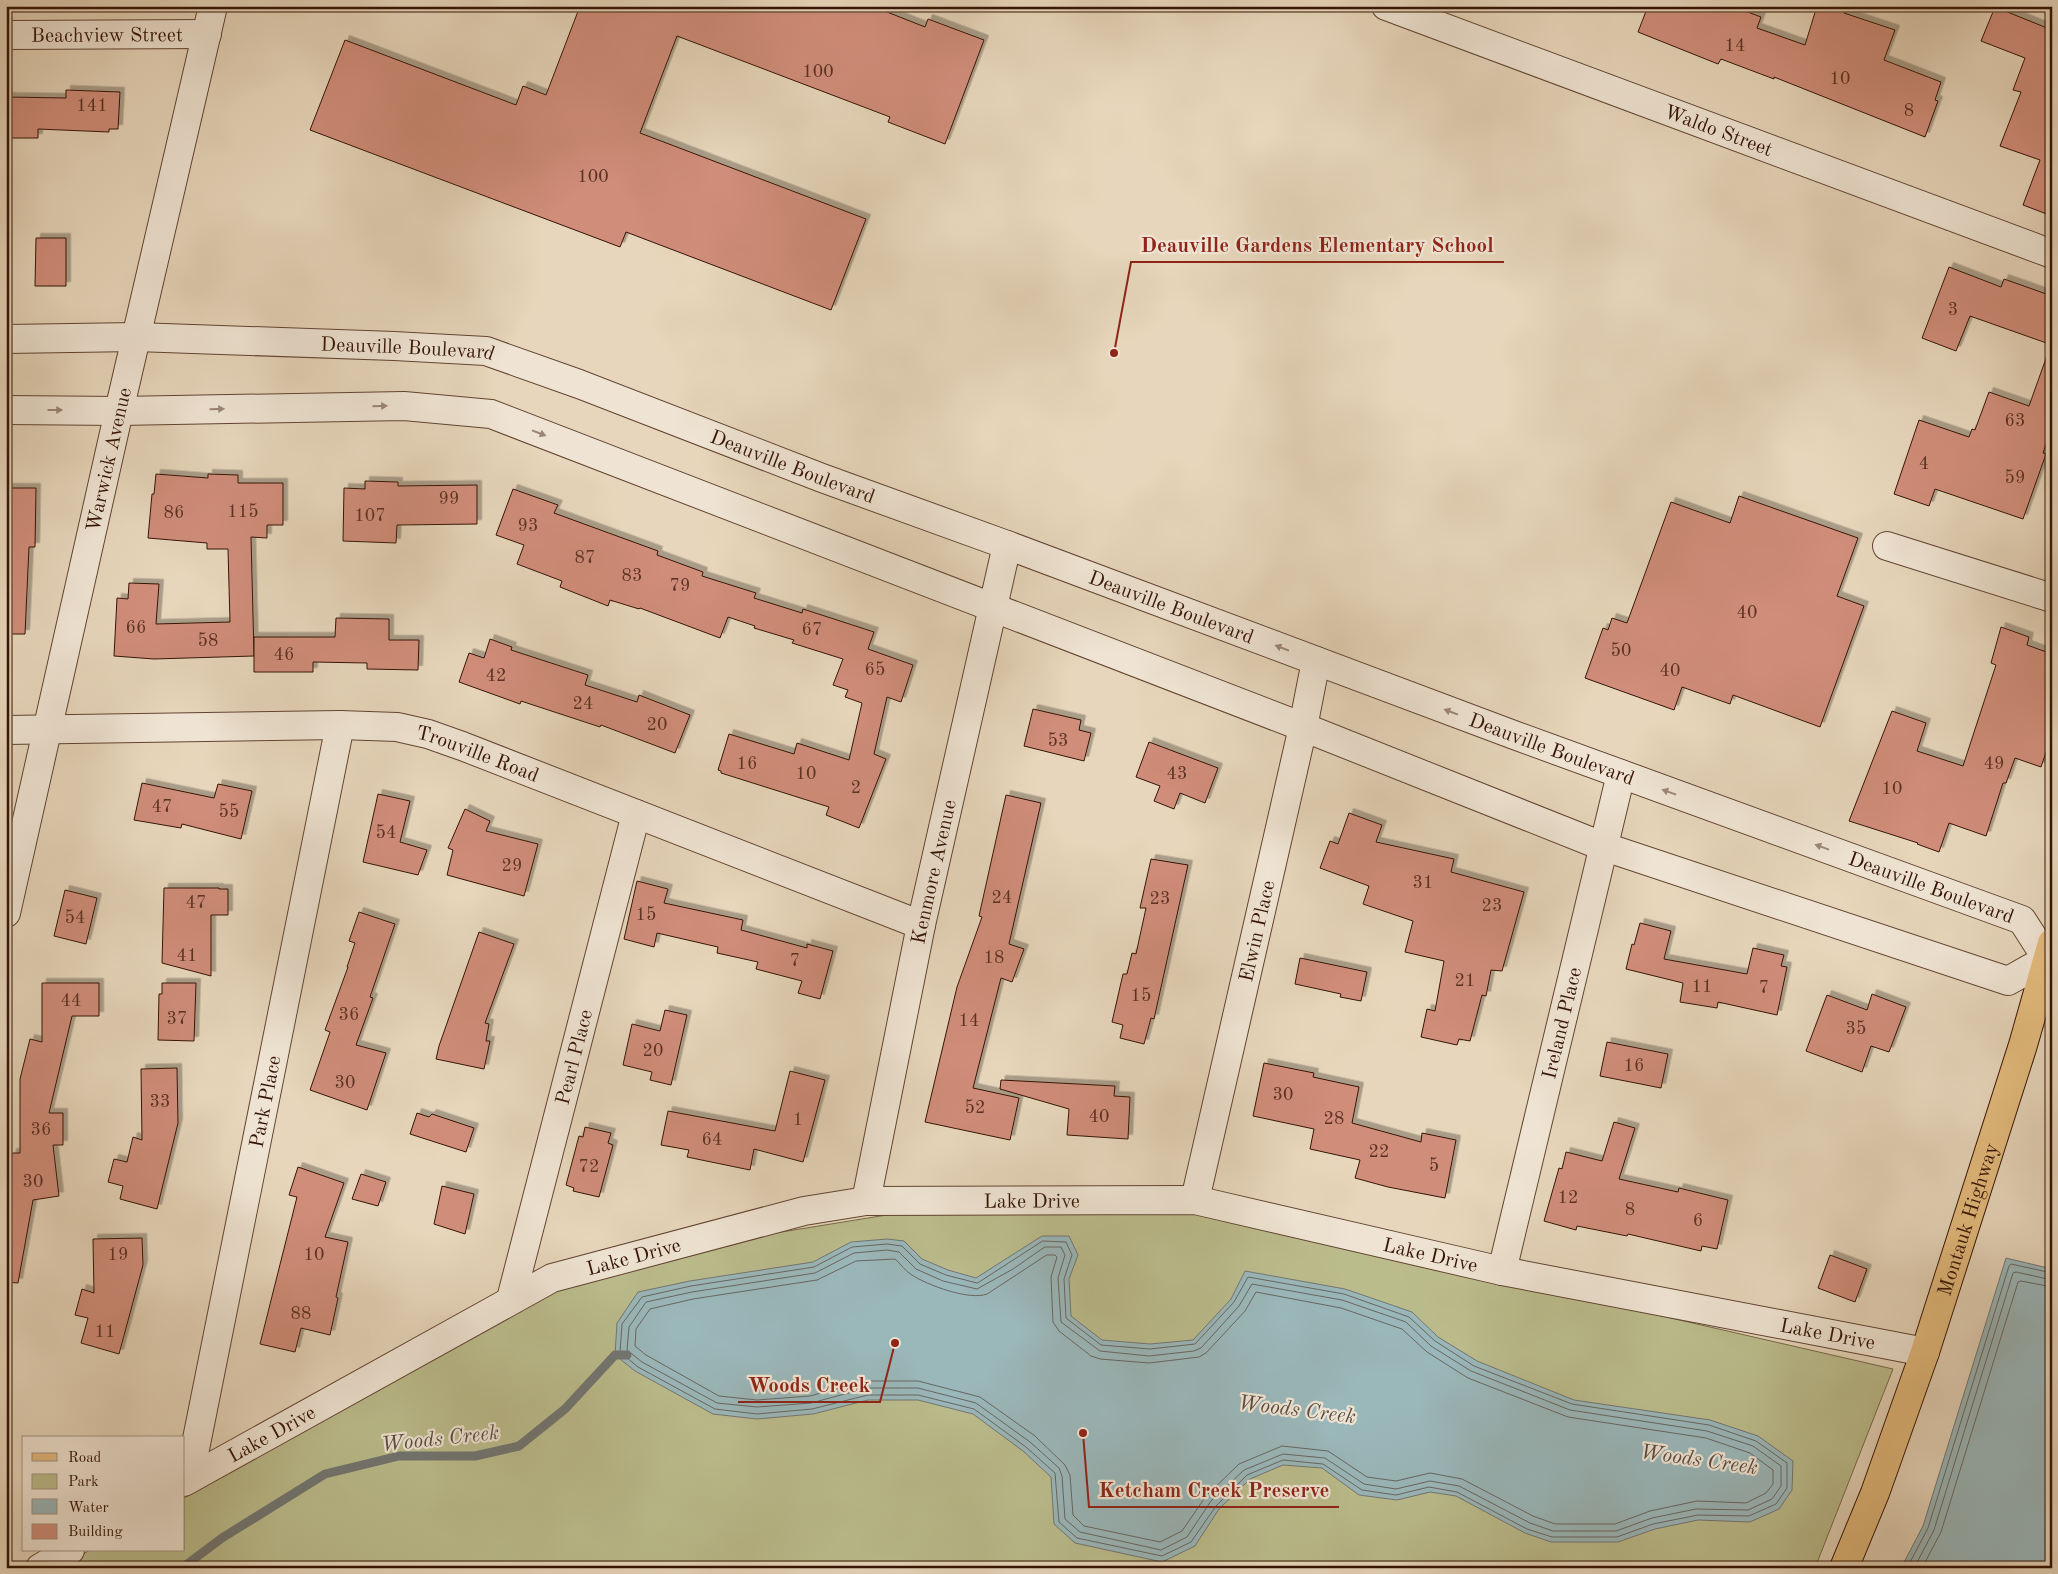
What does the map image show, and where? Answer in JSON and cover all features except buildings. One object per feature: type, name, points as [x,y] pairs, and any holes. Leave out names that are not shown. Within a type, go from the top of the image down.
[{"type":"main road","name":"Montauk Highway","points":[[1844,1568],[1875,1493],[1925,1352],[2023,1046],[2049,951]]},
{"type":"street","name":"Warwick Avenue","points":[[6,913],[136,336],[213,6]]},
{"type":"street","name":"Waldo Street","points":[[1386,6],[2052,254]]},
{"type":"street","name":"Beachview Street","points":[[6,35],[207,34]]},
{"type":"street","name":"Deauville Boulevard","points":[[6,339],[136,336],[486,351],[579,384],[822,478],[1621,774],[2022,920],[2049,951]]},
{"type":"street","points":[[6,410],[119,411],[404,406],[491,414],[1304,727],[1602,846],[2008,981],[2049,951]]},
{"type":"street","name":"Kenmore Avenue","points":[[866,1201],[921,925],[1007,545]]},
{"type":"street","points":[[1887,546],[2052,598]]},
{"type":"street","name":"Elwin Place","points":[[1195,1200],[1304,727],[1316,661]]},
{"type":"street","name":"Trouville Road","points":[[6,730],[340,725],[397,727],[428,734],[921,925]]},
{"type":"street","name":"Park Place","points":[[186,1481],[340,725]]},
{"type":"street","name":"Ireland Place","points":[[1502,1271],[1602,846],[1621,774]]},
{"type":"street","name":"Pearl Place","points":[[511,1299],[636,814]]},
{"type":"street","name":"Lake Drive","points":[[186,1481],[511,1299],[552,1278],[804,1211],[866,1201],[1195,1200],[1502,1271],[1925,1352]]},
{"type":"street","points":[[40,1568],[67,1552]]},
{"type":"green space","points":[[1200,1210],[1893,1369],[1815,1568],[59,1568],[87,1552],[185,1552],[185,1497],[565,1282],[732,1240],[899,1213]]},
{"type":"water","points":[[1042,1236],[1069,1236],[1078,1255],[1069,1279],[1071,1316],[1102,1340],[1150,1344],[1193,1340],[1231,1299],[1245,1271],[1345,1289],[1412,1312],[1438,1337],[1477,1361],[1574,1400],[1710,1420],[1758,1436],[1793,1461],[1792,1490],[1779,1509],[1750,1522],[1698,1520],[1655,1529],[1618,1542],[1551,1542],[1525,1533],[1456,1496],[1430,1492],[1397,1500],[1359,1495],[1322,1468],[1283,1465],[1250,1479],[1219,1509],[1195,1546],[1162,1562],[1075,1543],[1054,1524],[1051,1477],[1023,1451],[973,1414],[918,1400],[868,1400],[813,1414],[757,1419],[713,1414],[635,1371],[615,1355],[617,1323],[638,1292],[690,1281],[813,1262],[851,1242],[887,1239],[904,1241],[922,1259],[948,1270],[976,1278]]},
{"type":"water","points":[[2006,1258],[2052,1269],[2052,1568],[1901,1568],[1923,1526]]},
{"type":"waterway","name":"Woods Creek","points":[[182,1568],[222,1538],[325,1474],[399,1456],[475,1456],[519,1446],[565,1409],[615,1355],[627,1355]]},
{"type":"place","name":"Deauville Gardens Elementary School","points":[[1114,353]]},
{"type":"place","name":"Woods Creek","points":[[895,1343]]},
{"type":"place","name":"Ketcham Creek Preserve","points":[[1083,1433]]}]
